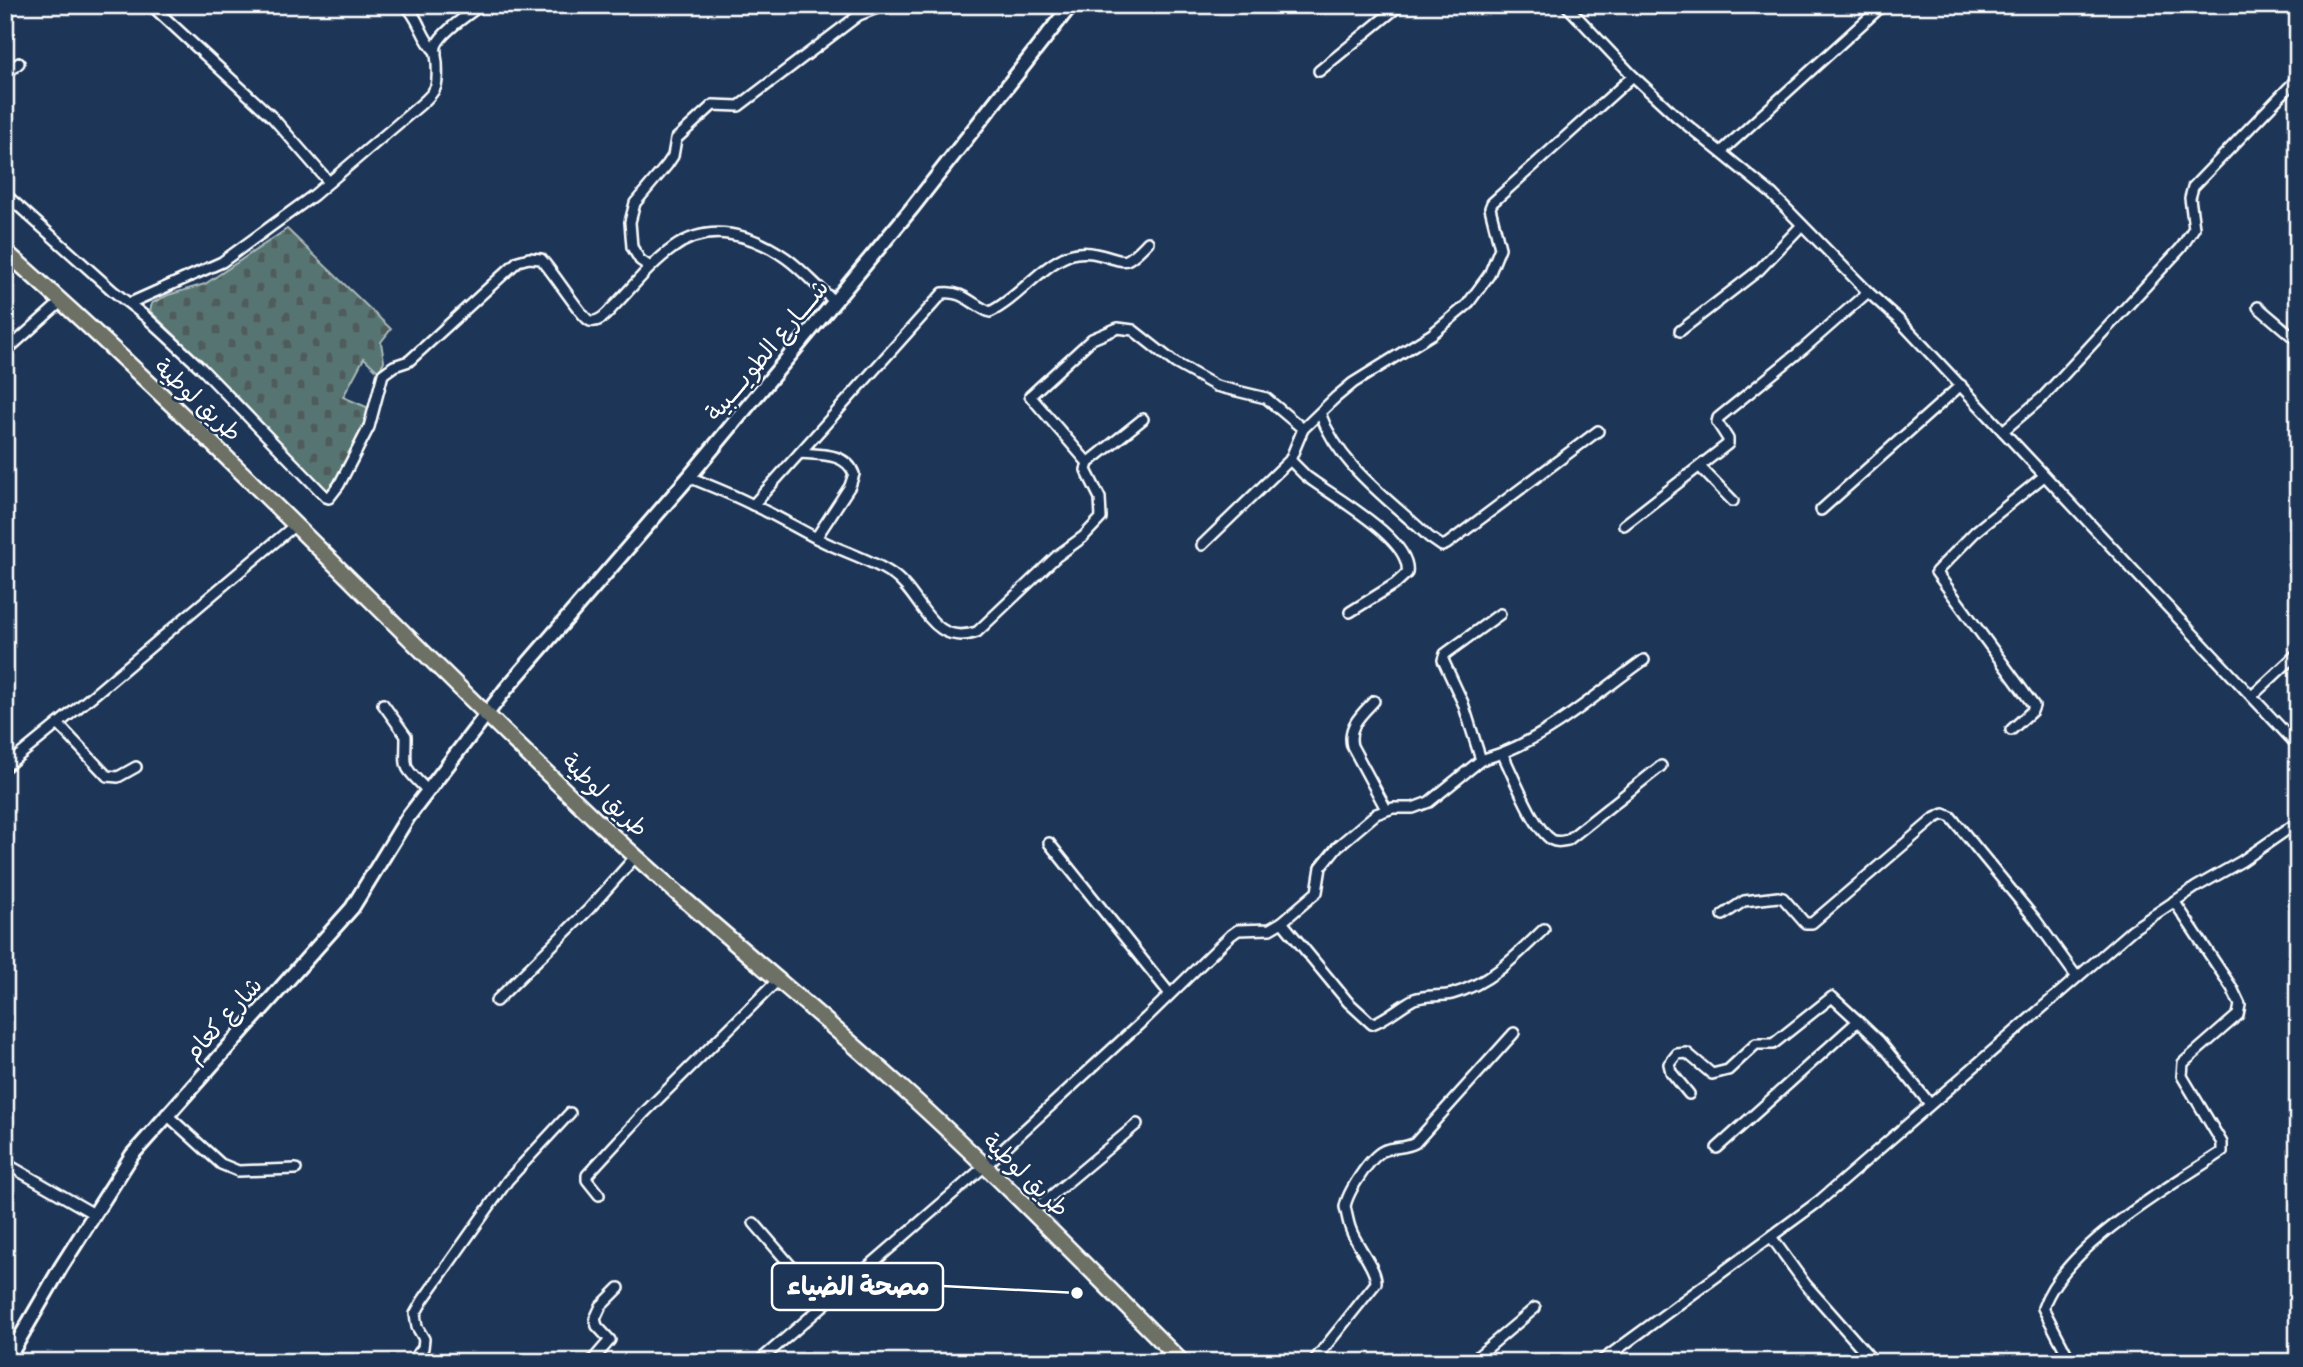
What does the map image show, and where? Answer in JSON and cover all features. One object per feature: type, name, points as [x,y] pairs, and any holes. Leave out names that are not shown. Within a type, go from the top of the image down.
[{"type":"main road","name":"طريق لوطية","points":[[5,251],[62,301],[636,856],[903,1089],[985,1166],[1182,1362]]},
{"type":"street","points":[[151,5],[273,118],[329,182]]},
{"type":"street","points":[[405,5],[416,17],[421,32],[436,52]]},
{"type":"street","points":[[130,303],[222,262],[291,213],[433,94],[437,86],[438,43],[481,5]]},
{"type":"street","points":[[650,267],[640,260],[632,247],[630,222],[635,204],[673,156],[676,139],[713,104],[738,107],[859,15],[885,5]]},
{"type":"street","name":"شــــارع الطويــــبية","points":[[487,714],[689,477],[912,208],[1071,5]]},
{"type":"street","points":[[1319,71],[1400,5]]},
{"type":"street","points":[[1566,5],[1633,76],[1772,194],[1898,319],[2298,746]]},
{"type":"street","points":[[1721,152],[1883,5]]},
{"type":"street","points":[[5,75],[19,63]]},
{"type":"street","points":[[2003,431],[2043,397],[2181,248],[2194,228],[2190,198],[2193,187],[2293,83],[2298,74]]},
{"type":"street","points":[[1202,545],[1290,460],[1303,429],[1353,383],[1432,334],[1467,305],[1489,275],[1500,248],[1490,208],[1492,203],[1633,76]]},
{"type":"street","points":[[5,194],[201,368],[329,498],[339,485],[369,426],[380,381],[386,370],[409,361],[518,261],[541,259],[554,273],[582,317],[591,321],[603,317],[650,267],[675,246],[691,237],[728,233],[748,237],[788,259],[834,301]]},
{"type":"street","points":[[1680,331],[1759,270],[1802,225]]},
{"type":"street","points":[[753,505],[943,293],[965,296],[990,312],[1045,269],[1070,255],[1089,251],[1126,260],[1148,242]]},
{"type":"street","points":[[1624,525],[1728,444],[1728,439],[1717,422],[1718,418],[1804,349],[1868,292]]},
{"type":"street","points":[[5,352],[62,301]]},
{"type":"street","points":[[2258,307],[2298,341]]},
{"type":"street","points":[[1088,463],[1030,396],[1092,339],[1118,328],[1133,330],[1175,363],[1216,386],[1266,398],[1303,429]]},
{"type":"street","points":[[1821,510],[1961,384]]},
{"type":"street","points":[[1320,413],[1329,437],[1345,459],[1442,546],[1598,431]]},
{"type":"street","points":[[689,477],[753,505],[894,575],[907,587],[925,614],[946,633],[969,635],[977,632],[1101,518],[1100,498],[1086,470],[1088,463],[1143,419]]},
{"type":"street","points":[[800,453],[841,458],[850,465],[854,474],[850,486],[816,538]]},
{"type":"street","points":[[1290,460],[1307,476],[1376,526],[1401,551],[1407,562],[1407,573],[1395,584],[1349,612]]},
{"type":"street","points":[[1699,467],[1733,501]]},
{"type":"street","points":[[2011,730],[2034,706],[1936,572],[1976,531],[2044,476]]},
{"type":"street","points":[[7,762],[58,724],[295,525]]},
{"type":"street","points":[[1481,760],[1463,703],[1443,660],[1444,654],[1500,614]]},
{"type":"street","points":[[2252,696],[2298,653]]},
{"type":"street","points":[[758,1362],[985,1166],[1238,930],[1270,929],[1317,892],[1321,867],[1337,847],[1376,814],[1386,810],[1413,808],[1429,802],[1481,760],[1521,745],[1563,719],[1644,660]]},
{"type":"street","points":[[1374,701],[1355,721],[1350,738],[1386,810]]},
{"type":"street","points":[[383,704],[406,736],[404,760],[408,771],[428,790]]},
{"type":"street","name":"شارع كعام","points":[[6,1362],[132,1155],[352,908],[428,790],[487,714]]},
{"type":"street","points":[[58,724],[107,776],[118,777],[136,767]]},
{"type":"street","points":[[1502,753],[1540,826],[1552,840],[1557,841],[1568,839],[1661,766]]},
{"type":"street","points":[[1723,915],[1744,901],[1778,897],[1783,898],[1805,923],[1812,923],[1935,818],[1944,814],[1951,817],[1992,866],[2076,976]]},
{"type":"street","points":[[1600,1362],[1818,1202],[2133,929],[2242,861],[2298,822]]},
{"type":"street","points":[[1049,843],[1170,994]]},
{"type":"street","points":[[496,1001],[589,909],[636,856]]},
{"type":"street","points":[[2071,1362],[2043,1308],[2055,1284],[2074,1259],[2145,1203],[2222,1152],[2223,1148],[2181,1070],[2183,1063],[2238,1015],[2240,1005],[2232,988],[2174,901]]},
{"type":"street","points":[[1282,922],[1348,1002],[1372,1024],[1415,999],[1450,994],[1489,979],[1544,929]]},
{"type":"street","points":[[599,1195],[587,1180],[587,1175],[645,1112],[778,980]]},
{"type":"street","points":[[1689,1094],[1669,1067],[1677,1054],[1687,1053],[1712,1074],[1723,1073],[1756,1044],[1773,1044],[1832,998],[1879,1041],[1930,1104]]},
{"type":"street","points":[[1717,1148],[1858,1021]]},
{"type":"street","points":[[1313,1362],[1376,1283],[1377,1276],[1350,1230],[1345,1207],[1358,1179],[1377,1155],[1385,1150],[1416,1143],[1514,1033]]},
{"type":"street","points":[[411,1362],[423,1348],[424,1339],[417,1327],[415,1314],[423,1300],[508,1180],[570,1113]]},
{"type":"street","points":[[166,1114],[221,1164],[238,1171],[296,1169]]},
{"type":"street","points":[[1032,1212],[1137,1124]]},
{"type":"street","points":[[5,1163],[94,1214]]},
{"type":"street","points":[[754,1223],[824,1304]]},
{"type":"street","points":[[1772,1238],[1806,1285],[1874,1362]]},
{"type":"street","points":[[592,1362],[610,1340],[595,1324],[595,1318],[601,1306],[619,1288]]},
{"type":"street","points":[[1471,1362],[1535,1308]]},
{"type":"green space","points":[[287,229],[391,329],[381,342],[384,361],[379,372],[364,358],[343,397],[369,408],[357,443],[328,495],[238,397],[150,311],[152,303],[168,295],[205,284]]},
{"type":"place","name":"مصحة الضياء","points":[[1077,1293]]}]
